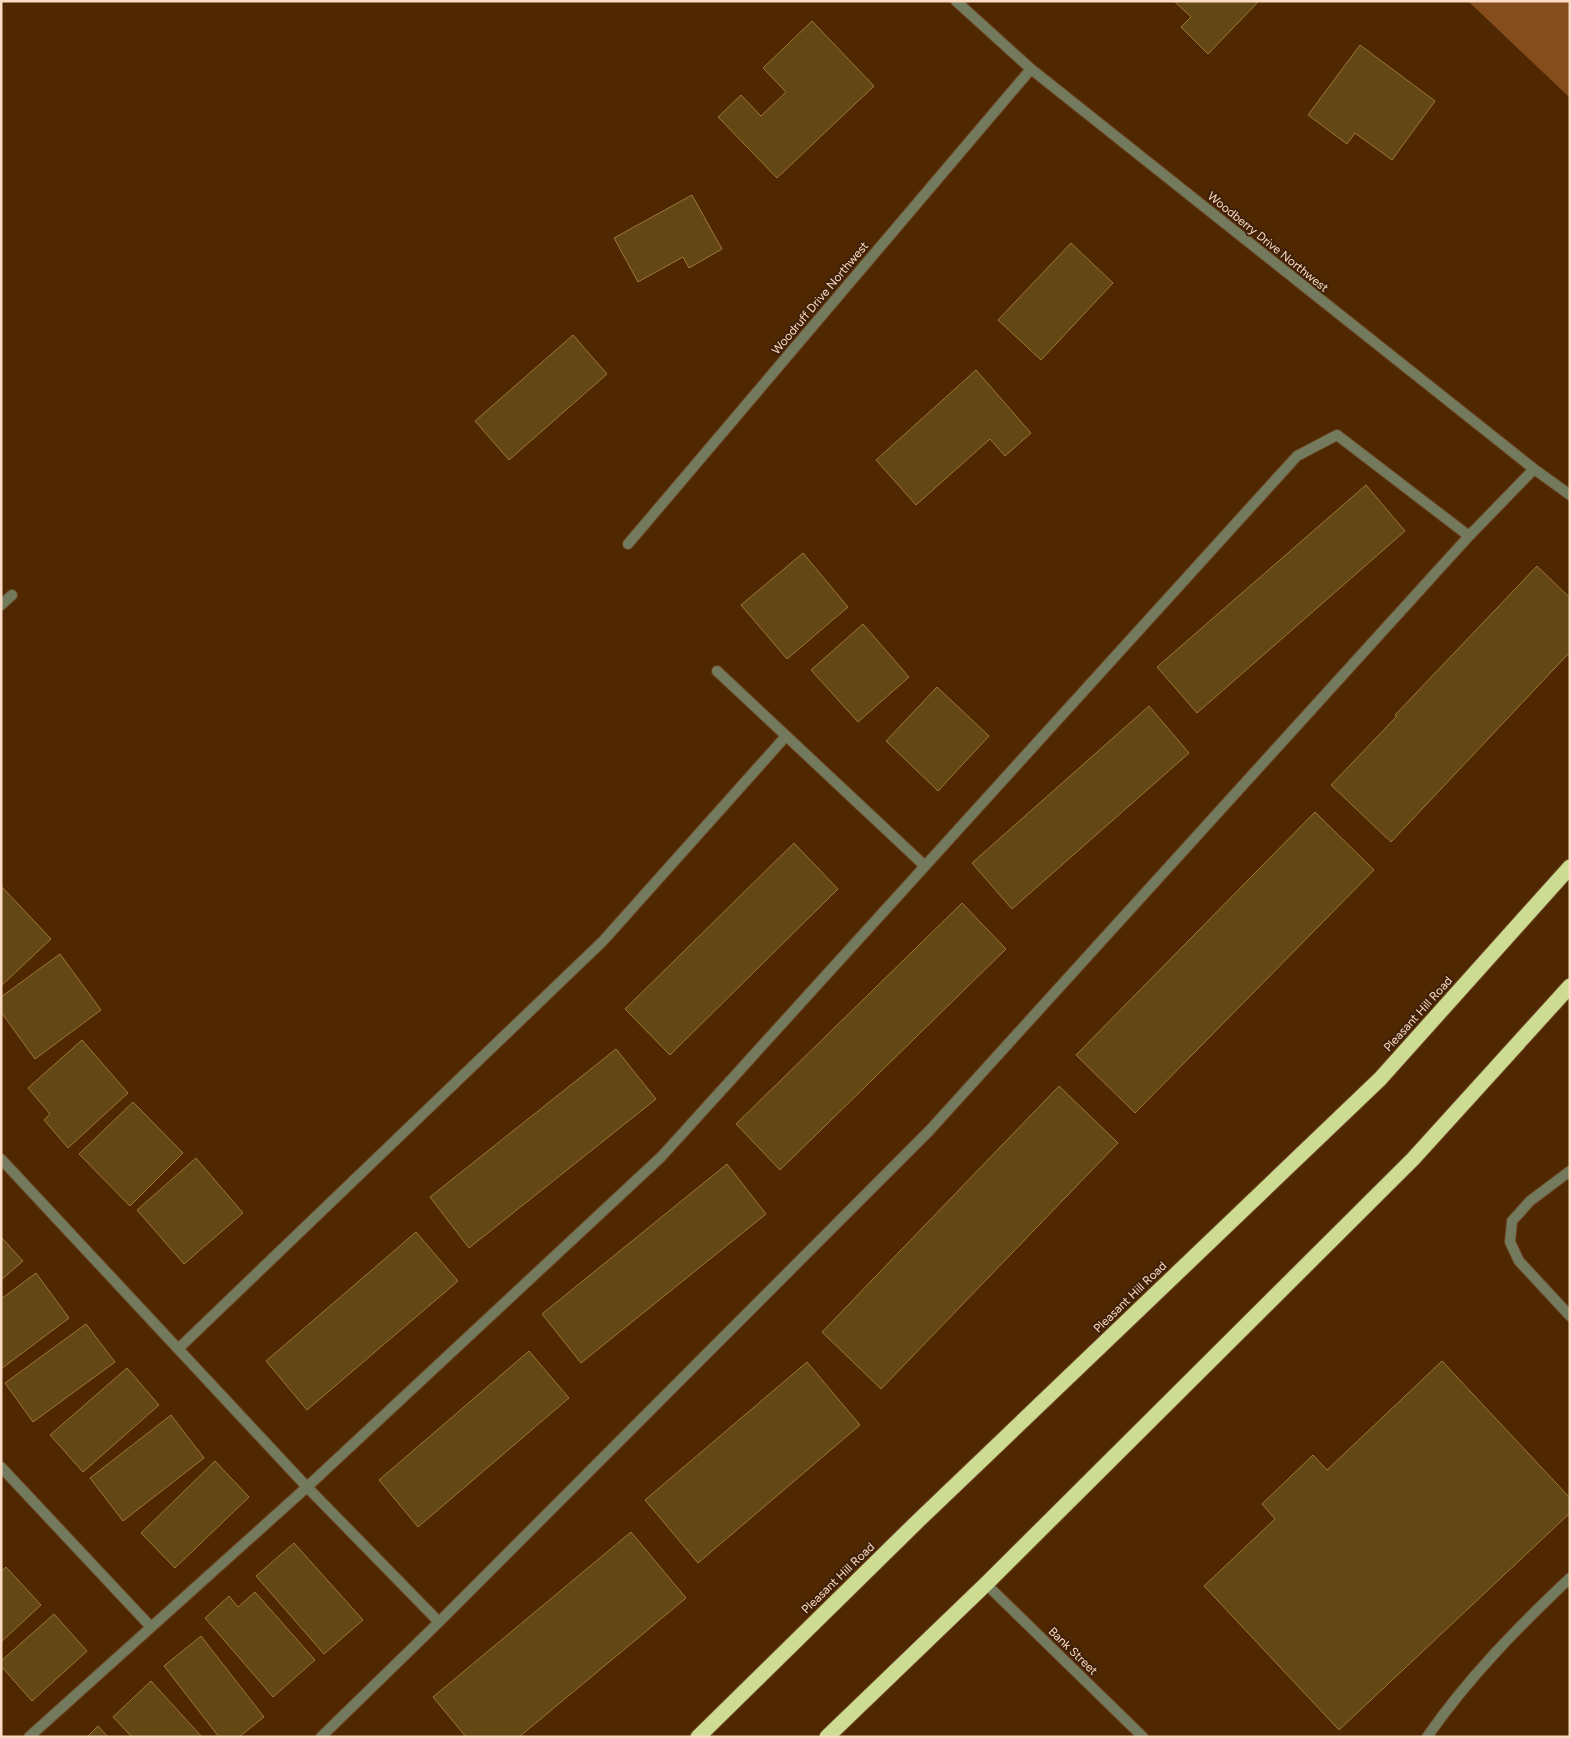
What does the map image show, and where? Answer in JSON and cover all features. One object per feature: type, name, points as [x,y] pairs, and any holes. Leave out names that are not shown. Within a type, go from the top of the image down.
[{"type":"highway","name":"Pleasant Hill Road","points":[[698,1737],[919,1520],[1380,1079],[1570,867]]},
{"type":"highway","points":[[827,1737],[986,1584],[1413,1159],[1570,986]]},
{"type":"street","name":"Woodberry Drive Northwest","points":[[956,1],[1031,69],[1534,469],[1570,495]]},
{"type":"street","name":"Woodruff Drive Northwest","points":[[628,544],[1031,69]]},
{"type":"street","points":[[29,1737],[306,1487],[661,1157],[1297,456],[1336,435],[1468,536]]},
{"type":"street","points":[[321,1737],[439,1622],[929,1131],[1468,536],[1534,469]]},
{"type":"street","points":[[1,605],[12,595]]},
{"type":"street","points":[[717,671],[925,866]]},
{"type":"street","points":[[178,1349],[603,941],[786,736]]},
{"type":"street","points":[[1,1160],[306,1487],[439,1622]]},
{"type":"street","points":[[1569,1173],[1530,1201],[1512,1221],[1510,1242],[1519,1261],[1570,1316]]},
{"type":"street","points":[[1,1467],[151,1627]]},
{"type":"street","points":[[1427,1737],[1448,1707],[1517,1628],[1570,1578]]},
{"type":"street","name":"Bank Street","points":[[986,1584],[1143,1737]]},
{"type":"shaded area","points":[[1468,1],[1570,1],[1570,98]]},
{"type":"building","points":[[1174,1],[1259,1],[1208,54],[1181,27],[1191,17]]},
{"type":"building","points":[[812,21],[874,86],[777,178],[718,117],[741,95],[761,116],[786,92],[763,68]]},
{"type":"building","points":[[1360,45],[1435,101],[1392,160],[1355,133],[1347,144],[1308,115]]},
{"type":"building","points":[[692,195],[722,249],[689,268],[683,257],[638,282],[614,238]]},
{"type":"building","points":[[1071,243],[1113,283],[1041,360],[998,320]]},
{"type":"building","points":[[573,335],[607,374],[509,460],[475,421]]},
{"type":"building","points":[[976,370],[1031,433],[1005,456],[990,439],[916,505],[876,460]]},
{"type":"building","points":[[1366,485],[1405,531],[1197,713],[1157,667]]},
{"type":"building","points":[[803,553],[848,607],[787,659],[741,605]]},
{"type":"building","points":[[1537,566],[1570,598],[1570,652],[1391,842],[1331,785]]},
{"type":"building","points":[[863,624],[909,677],[858,722],[811,670]]},
{"type":"building","points":[[937,687],[989,736],[938,791],[886,741]]},
{"type":"building","points":[[1149,706],[1189,753],[1012,909],[972,863]]},
{"type":"building","points":[[1315,812],[1374,870],[1135,1113],[1076,1055]]},
{"type":"building","points":[[794,843],[838,889],[670,1055],[625,1009]]},
{"type":"building","points":[[1,888],[51,939],[1,986]]},
{"type":"building","points":[[962,903],[1006,949],[780,1170],[736,1124]]},
{"type":"building","points":[[60,954],[101,1010],[35,1059],[1,1012],[1,997]]},
{"type":"building","points":[[82,1040],[128,1093],[68,1148],[44,1120],[50,1114],[28,1088]]},
{"type":"building","points":[[616,1049],[656,1099],[469,1248],[430,1197]]},
{"type":"building","points":[[1059,1086],[1118,1143],[881,1389],[822,1332]]},
{"type":"building","points":[[133,1102],[183,1153],[130,1206],[79,1154]]},
{"type":"building","points":[[196,1158],[243,1213],[184,1264],[137,1210]]},
{"type":"building","points":[[727,1164],[766,1214],[581,1363],[542,1314]]},
{"type":"building","points":[[416,1232],[458,1281],[307,1410],[266,1361]]},
{"type":"building","points":[[1,1237],[23,1261],[1,1280]]},
{"type":"building","points":[[36,1273],[69,1318],[1,1369],[1,1299]]},
{"type":"building","points":[[86,1324],[115,1362],[33,1422],[5,1383]]},
{"type":"building","points":[[529,1351],[569,1398],[418,1527],[379,1480]]},
{"type":"building","points":[[1442,1361],[1570,1498],[1570,1513],[1339,1730],[1204,1586],[1275,1519],[1262,1504],[1313,1455],[1327,1470]]},
{"type":"building","points":[[807,1362],[860,1425],[698,1563],[645,1500]]},
{"type":"building","points":[[127,1368],[159,1405],[83,1472],[50,1435]]},
{"type":"building","points":[[171,1415],[204,1458],[123,1521],[90,1478]]},
{"type":"building","points":[[215,1461],[249,1497],[175,1568],[141,1533]]},
{"type":"building","points":[[631,1532],[686,1598],[519,1737],[466,1737],[433,1697]]},
{"type":"building","points":[[294,1543],[363,1620],[324,1654],[256,1576]]},
{"type":"building","points":[[6,1567],[41,1605],[1,1642],[1,1572]]},
{"type":"building","points":[[255,1592],[315,1660],[273,1697],[205,1618],[229,1596],[238,1607]]},
{"type":"building","points":[[54,1614],[87,1651],[32,1701],[1,1666],[1,1661]]},
{"type":"building","points":[[201,1636],[264,1717],[239,1737],[219,1737],[164,1666]]},
{"type":"building","points":[[151,1681],[202,1737],[132,1737],[113,1717]]},
{"type":"building","points":[[98,1726],[108,1737],[87,1737]]}]
